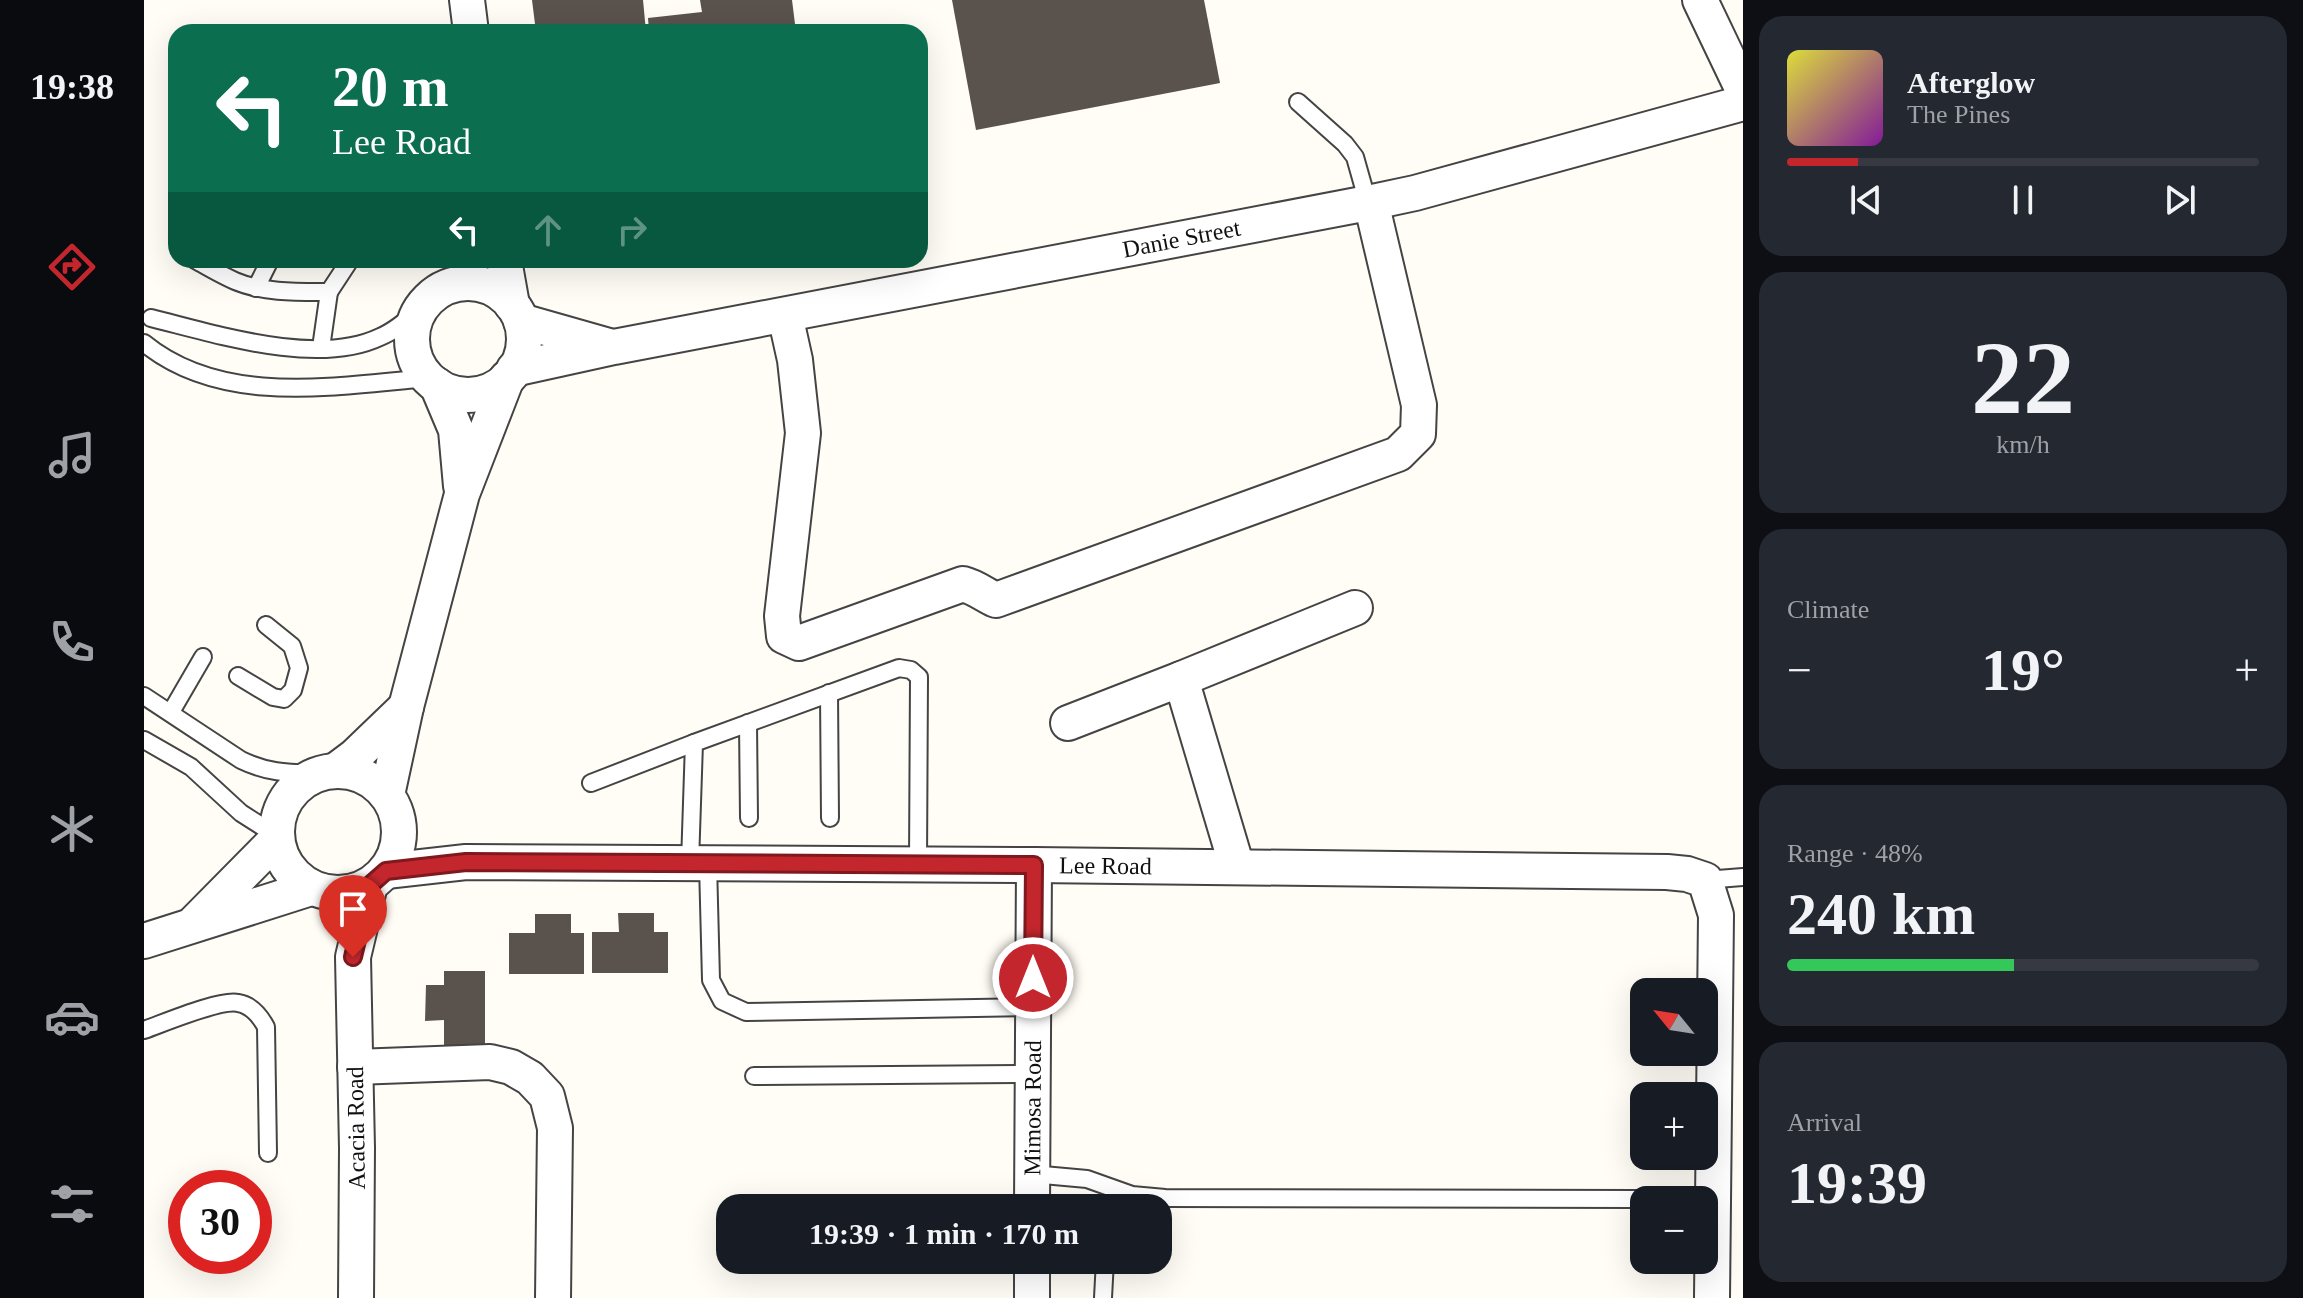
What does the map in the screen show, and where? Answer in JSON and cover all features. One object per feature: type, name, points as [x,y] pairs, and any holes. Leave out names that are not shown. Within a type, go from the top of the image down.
[{"type":"street","points":[[467,0],[470,24]]},
{"type":"street","points":[[1700,0],[1743,90]]},
{"type":"street","name":"Danie Street","points":[[510,373],[614,347],[1415,193],[1743,103]]},
{"type":"street","points":[[785,315],[795,360],[803,433],[782,616],[784,636],[799,643],[963,584],[996,600],[1398,454],[1418,434],[1419,405],[1369,203]]},
{"type":"street","points":[[451,268],[413,326],[412,345],[417,363],[433,382],[456,430],[462,494]]},
{"type":"street","points":[[393,809],[406,707],[462,494],[510,373],[520,357],[524,339],[506,268]]},
{"type":"street","points":[[426,302],[448,286],[465,283],[483,285],[499,292],[517,313]]},
{"type":"street","name":"Danie Street","points":[[517,313],[614,347]]},
{"type":"street","points":[[433,382],[461,395],[480,393],[497,386],[510,373]]},
{"type":"street","points":[[1068,723],[1355,608]]},
{"type":"street","points":[[1181,679],[1237,867]]},
{"type":"street","points":[[320,891],[294,875],[282,859],[277,837],[278,818],[286,800],[299,784],[355,756],[406,707]]},
{"type":"street","points":[[144,941],[320,891],[351,892],[378,878],[396,853],[399,832],[393,809],[373,781],[355,773],[326,772]]},
{"type":"street","name":"Lee Road","points":[[393,809],[466,862]]},
{"type":"street","points":[[192,925],[277,837]]},
{"type":"street","name":"Lee Road","points":[[378,878],[466,862],[1667,872],[1705,880]]},
{"type":"street","name":"Mimosa Road","points":[[1032,1194],[1034,865]]},
{"type":"street","name":"Acacia Road","points":[[356,1298],[353,957],[378,878]]},
{"type":"street","points":[[1705,880],[1716,915],[1712,1298]]},
{"type":"street","name":"Acacia Road","points":[[320,891],[353,957]]},
{"type":"street","points":[[355,1067],[490,1062],[511,1067],[530,1078],[547,1096],[555,1128],[553,1298]]},
{"type":"street","points":[[1032,1274],[1032,1298]]},
{"type":"lane","points":[[1298,102],[1345,144],[1355,157],[1369,203]]},
{"type":"lane","points":[[211,268],[256,288],[329,292]]},
{"type":"lane","points":[[256,288],[266,268]]},
{"type":"lane","points":[[321,348],[329,292],[345,268]]},
{"type":"lane","points":[[151,318],[264,345],[321,348],[355,345],[381,337],[426,302]]},
{"type":"lane","points":[[144,343],[178,367],[193,373],[263,387],[433,382]]},
{"type":"lane","points":[[238,676],[273,697],[284,699],[293,690],[299,668],[292,646],[266,625]]},
{"type":"lane","points":[[171,712],[203,657]]},
{"type":"lane","points":[[591,783],[899,668],[911,670],[919,677],[918,864]]},
{"type":"lane","points":[[829,693],[830,818]]},
{"type":"lane","points":[[144,696],[241,760],[259,768],[272,772],[326,772]]},
{"type":"lane","points":[[748,723],[749,818]]},
{"type":"lane","points":[[144,740],[191,767],[241,813],[277,837]]},
{"type":"lane","points":[[694,743],[699,864],[711,980],[722,1001],[746,1012],[1033,1007]]},
{"type":"lane","points":[[1705,880],[1743,877]]},
{"type":"lane","points":[[144,1030],[225,1003],[239,1003],[258,1012],[266,1027],[268,1153]]},
{"type":"lane","points":[[754,1076],[1033,1074]]},
{"type":"lane","points":[[1032,1174],[1087,1179],[1132,1195],[1165,1198],[1630,1199]]},
{"type":"lane","points":[[1103,1298],[1104,1274]]},
{"type":"building","points":[[532,0],[643,0],[645,24],[535,24]]},
{"type":"building","points":[[700,0],[792,0],[795,24],[648,24],[648,18],[702,12]]},
{"type":"building","points":[[952,0],[1204,0],[1220,83],[976,130]]},
{"type":"building","points":[[618,913],[654,913],[654,932],[668,932],[668,973],[592,973],[592,932],[619,932]]},
{"type":"building","points":[[535,914],[571,914],[571,933],[584,933],[584,974],[509,974],[509,933],[535,933]]},
{"type":"building","points":[[444,971],[485,971],[485,1047],[444,1047],[444,1020],[425,1021],[426,985],[444,985]]},
{"type":"route","points":[[353,957],[370,885],[386,871],[466,862],[1034,865],[1033,978]]}]
